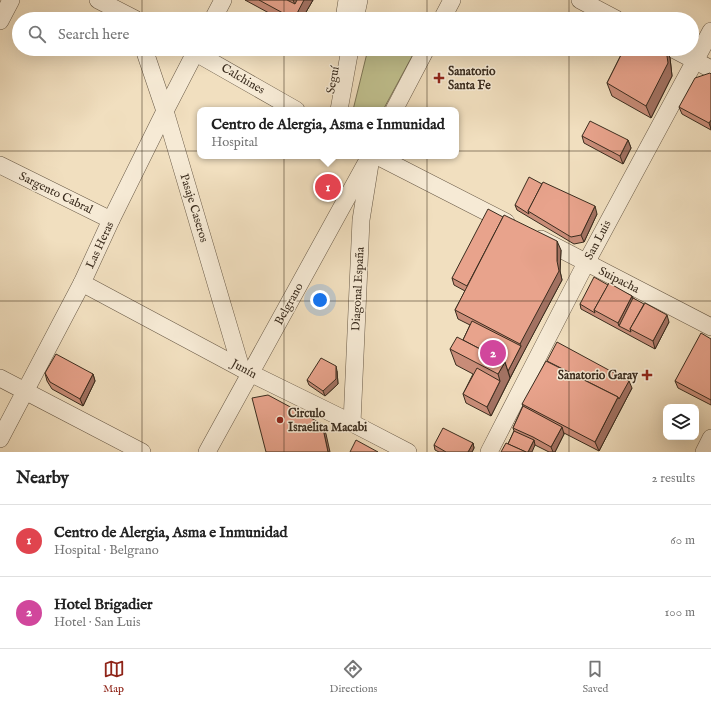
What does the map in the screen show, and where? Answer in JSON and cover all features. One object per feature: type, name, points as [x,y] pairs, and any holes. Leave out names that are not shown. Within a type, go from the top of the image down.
[{"type":"street","points":[[0,21],[11,0]]},
{"type":"street","points":[[98,0],[121,12]]},
{"type":"street","points":[[124,0],[130,12]]},
{"type":"street","points":[[217,12],[224,0]]},
{"type":"street","points":[[345,12],[347,0]]},
{"type":"street","points":[[357,12],[359,0]]},
{"type":"street","points":[[446,12],[452,0]]},
{"type":"street","points":[[580,0],[603,12]]},
{"type":"street","name":"San Luis","points":[[699,55],[711,31]]},
{"type":"street","name":"Pasaje Caseros","points":[[146,56],[246,370]]},
{"type":"street","name":"Las Heras","points":[[0,439],[82,283],[191,56]]},
{"type":"street","name":"Calchines","points":[[204,56],[291,107]]},
{"type":"street","name":"Seguí","points":[[328,107],[337,56]]},
{"type":"street","points":[[340,107],[349,56]]},
{"type":"street","points":[[396,107],[422,56]]},
{"type":"street","points":[[686,56],[711,69]]},
{"type":"street","name":"San Luis","points":[[489,452],[586,263],[698,56]]},
{"type":"street","name":"Belgrano","points":[[207,452],[246,370],[369,159]]},
{"type":"street","name":"Diagonal España","points":[[352,423],[361,220],[371,159]]},
{"type":"street","name":"Suipacha","points":[[384,159],[711,327]]},
{"type":"street","name":"Sargento Cabral","points":[[0,165],[111,220]]},
{"type":"street","name":"Junín","points":[[82,283],[246,370],[408,452]]},
{"type":"street","points":[[0,378],[142,452]]},
{"type":"street","points":[[704,452],[711,438]]},
{"type":"green space","points":[[366,56],[412,56],[385,107],[354,107]]},
{"type":"building","points":[[259,0],[287,0],[295,4],[297,0],[304,0],[298,12],[281,12]]},
{"type":"building","points":[[620,56],[667,56],[668,63],[646,106],[607,83]]},
{"type":"building","points":[[710,73],[711,120],[709,123],[679,107],[695,78]]},
{"type":"building","points":[[590,121],[628,140],[620,156],[582,136]]},
{"type":"building","points":[[529,177],[542,184],[528,211],[529,214],[515,205]]},
{"type":"building","points":[[543,182],[595,206],[581,235],[571,237],[528,211]]},
{"type":"building","points":[[488,209],[503,217],[467,286],[452,278]]},
{"type":"building","points":[[504,215],[557,241],[557,261],[559,271],[520,344],[455,310]]},
{"type":"building","points":[[594,277],[608,285],[594,310],[595,313],[580,304]]},
{"type":"building","points":[[609,283],[632,296],[618,323],[594,310]]},
{"type":"building","points":[[633,298],[644,304],[630,329],[631,332],[619,326]]},
{"type":"building","points":[[645,303],[667,315],[653,341],[630,329]]},
{"type":"building","points":[[472,321],[521,346],[508,371],[505,362],[463,340]]},
{"type":"building","points":[[701,333],[711,339],[711,400],[675,381]]},
{"type":"building","points":[[457,337],[505,362],[498,374],[450,349]]},
{"type":"building","points":[[557,342],[629,381],[619,399],[618,397],[547,361]]},
{"type":"building","points":[[56,354],[93,374],[80,399],[50,382],[45,373]]},
{"type":"building","points":[[321,358],[336,366],[336,379],[323,391],[307,380]]},
{"type":"building","points":[[546,361],[618,397],[595,442],[522,404]]},
{"type":"building","points":[[477,368],[500,381],[487,407],[463,394]]},
{"type":"building","name":"Circulo Israelita Macabi","points":[[268,395],[322,424],[328,452],[266,452],[252,398]]},
{"type":"building","points":[[523,406],[562,427],[551,447],[513,428]]},
{"type":"building","points":[[443,428],[473,443],[468,452],[446,452],[434,445]]},
{"type":"building","points":[[514,431],[534,440],[528,452],[508,444]]},
{"type":"building","points":[[356,440],[378,452],[350,452]]},
{"type":"building","points":[[506,443],[526,452],[501,452]]},
{"type":"place","name":"Sanatorio Santa Fe","points":[[439,78]]},
{"type":"place","name":"Centro de Alergia, Asma e Inmunidad","points":[[328,187]]},
{"type":"place","name":"Hotel Brigadier","points":[[493,353]]},
{"type":"place","name":"Sanatorio Garay","points":[[647,375]]},
{"type":"place","name":"Circulo Israelita Macabi","points":[[280,420]]}]
